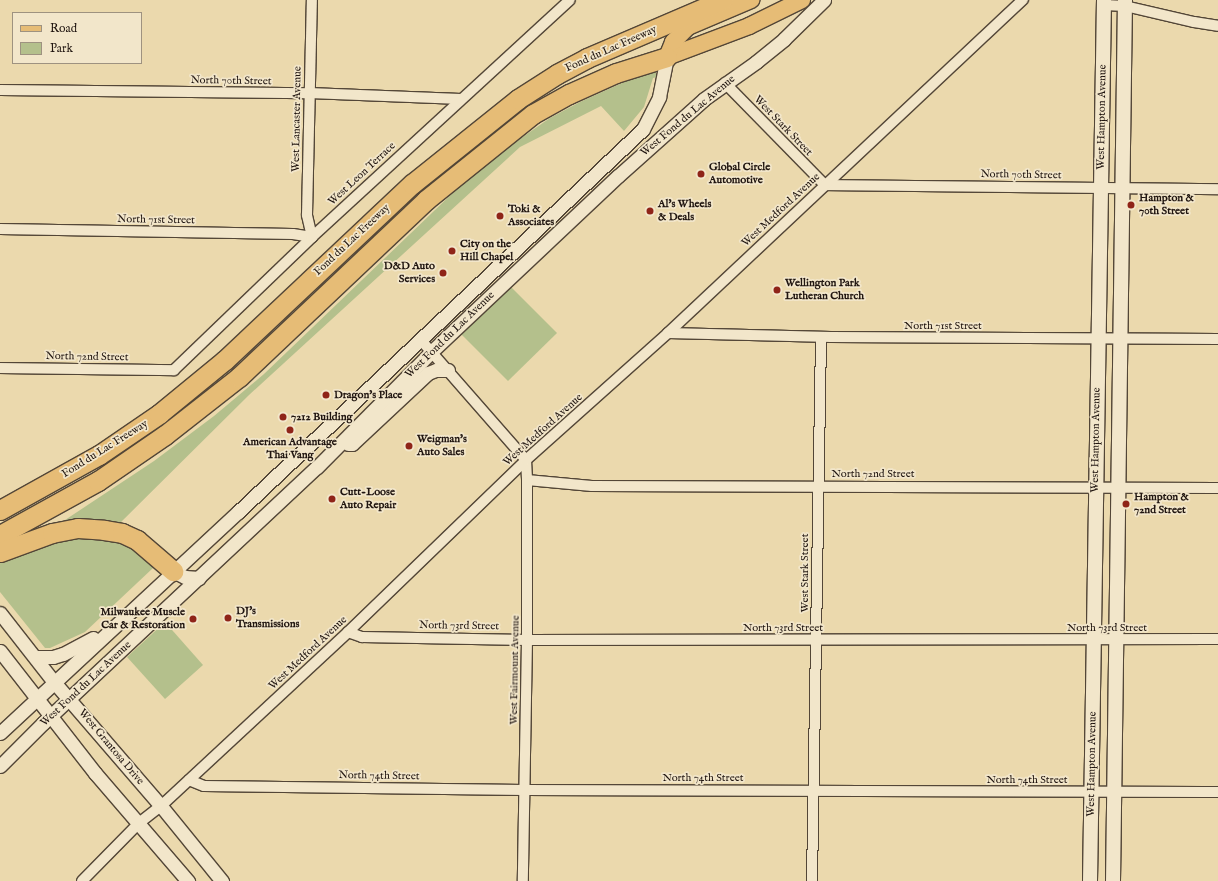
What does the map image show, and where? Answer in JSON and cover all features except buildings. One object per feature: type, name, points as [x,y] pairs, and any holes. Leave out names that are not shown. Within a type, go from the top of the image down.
[{"type":"highway","name":"Fond du Lac Freeway","points":[[0,510],[98,455],[159,414],[225,360],[412,184],[518,99],[557,74],[588,58],[722,0]]},
{"type":"highway","name":"Fond du Lac Freeway","points":[[0,535],[98,481],[165,434],[240,377],[426,200],[533,114],[569,94],[616,73],[667,57]]},
{"type":"highway","points":[[0,552],[52,533],[78,528],[104,530],[122,534],[137,540],[173,571]]},
{"type":"main road","points":[[667,57],[673,42],[688,27],[751,0]]},
{"type":"main road","points":[[667,57],[749,26],[802,0]]},
{"type":"main road","name":"West Hampton Avenue","points":[[1090,881],[1097,338],[1104,2]]},
{"type":"main road","name":"West Hampton Avenue","points":[[1113,881],[1124,189],[1125,3]]},
{"type":"street","name":"West Lancaster Avenue","points":[[312,0],[307,215],[312,237]]},
{"type":"street","name":"West Leon Terrace","points":[[174,370],[312,237],[570,0]]},
{"type":"street","name":"West Fond du Lac Avenue","points":[[0,766],[337,446],[432,351],[630,165],[679,121],[725,83],[756,62],[783,40],[824,0]]},
{"type":"street","name":"West Medford Avenue","points":[[82,881],[139,823],[161,806],[348,632],[526,460],[668,334],[1023,0]]},
{"type":"street","points":[[1104,2],[1125,3],[1194,22],[1218,26]]},
{"type":"street","name":"West Fond du Lac Avenue","points":[[0,733],[119,623],[643,129],[659,97],[667,57]]},
{"type":"street","name":"West Stark Street","points":[[725,83],[825,186]]},
{"type":"street","name":"North 70th Street","points":[[0,90],[309,94],[461,99]]},
{"type":"street","name":"North 70th Street","points":[[825,186],[1218,189]]},
{"type":"street","name":"North 71st Street","points":[[0,229],[293,234],[312,237]]},
{"type":"street","name":"North 71st Street","points":[[668,334],[821,337],[1218,339]]},
{"type":"street","name":"West Stark Street","points":[[812,881],[821,337]]},
{"type":"street","points":[[420,339],[526,460]]},
{"type":"street","name":"North 72nd Street","points":[[0,368],[174,370]]},
{"type":"street","points":[[337,446],[352,444],[428,373],[436,370],[448,370]]},
{"type":"street","name":"West Fairmount Avenue","points":[[523,881],[527,640],[528,480],[526,460]]},
{"type":"street","name":"North 72nd Street","points":[[528,480],[592,486],[1218,488]]},
{"type":"street","points":[[173,571],[185,576],[199,578]]},
{"type":"street","name":"West Grantosa Drive","points":[[0,613],[36,657],[54,682],[161,806],[216,879]]},
{"type":"street","points":[[36,657],[51,657],[78,648],[119,623]]},
{"type":"street","name":"North 73rd Street","points":[[348,632],[362,636],[527,640],[1218,639]]},
{"type":"street","points":[[0,651],[95,773],[188,881]]},
{"type":"street","name":"North 74th Street","points":[[189,780],[204,786],[524,790],[1091,793],[1218,792]]},
{"type":"green space","points":[[655,68],[657,77],[653,78],[644,107],[624,131],[601,106],[520,147],[249,395],[116,527],[59,524],[154,461],[214,416],[264,374],[459,187],[514,143],[550,118],[580,102]]},
{"type":"green space","points":[[510,286],[557,333],[508,381],[459,332]]},
{"type":"green space","points":[[66,536],[116,537],[150,557],[153,568],[85,632],[50,648],[45,648],[0,592],[0,563],[36,546]]},
{"type":"green space","points":[[165,622],[203,665],[165,699],[127,657]]},
{"type":"place","name":"Global Circle Automotive","points":[[701,174]]},
{"type":"place","name":"Hampton & 70th Street","points":[[1131,205]]},
{"type":"place","name":"Al's Wheels & Deals","points":[[650,211]]},
{"type":"place","name":"Toki & Associates","points":[[500,216]]},
{"type":"place","name":"City on the Hill Chapel","points":[[452,251]]},
{"type":"place","name":"D&D Auto Services","points":[[443,273]]},
{"type":"place","name":"Wellington Park Lutheran Church","points":[[777,290]]},
{"type":"place","name":"Dragon's Place","points":[[326,395]]},
{"type":"place","name":"7212 Building","points":[[283,417]]},
{"type":"place","name":"American Advantage Thai Vang","points":[[290,430]]},
{"type":"place","name":"Weigman's Auto Sales","points":[[409,446]]},
{"type":"place","name":"Cutt-Loose Auto Repair","points":[[332,499]]},
{"type":"place","name":"Hampton & 72nd Street","points":[[1126,504]]},
{"type":"place","name":"DJ's Transmissions","points":[[228,618]]},
{"type":"place","name":"Milwaukee Muscle Car & Restoration","points":[[193,619]]}]
